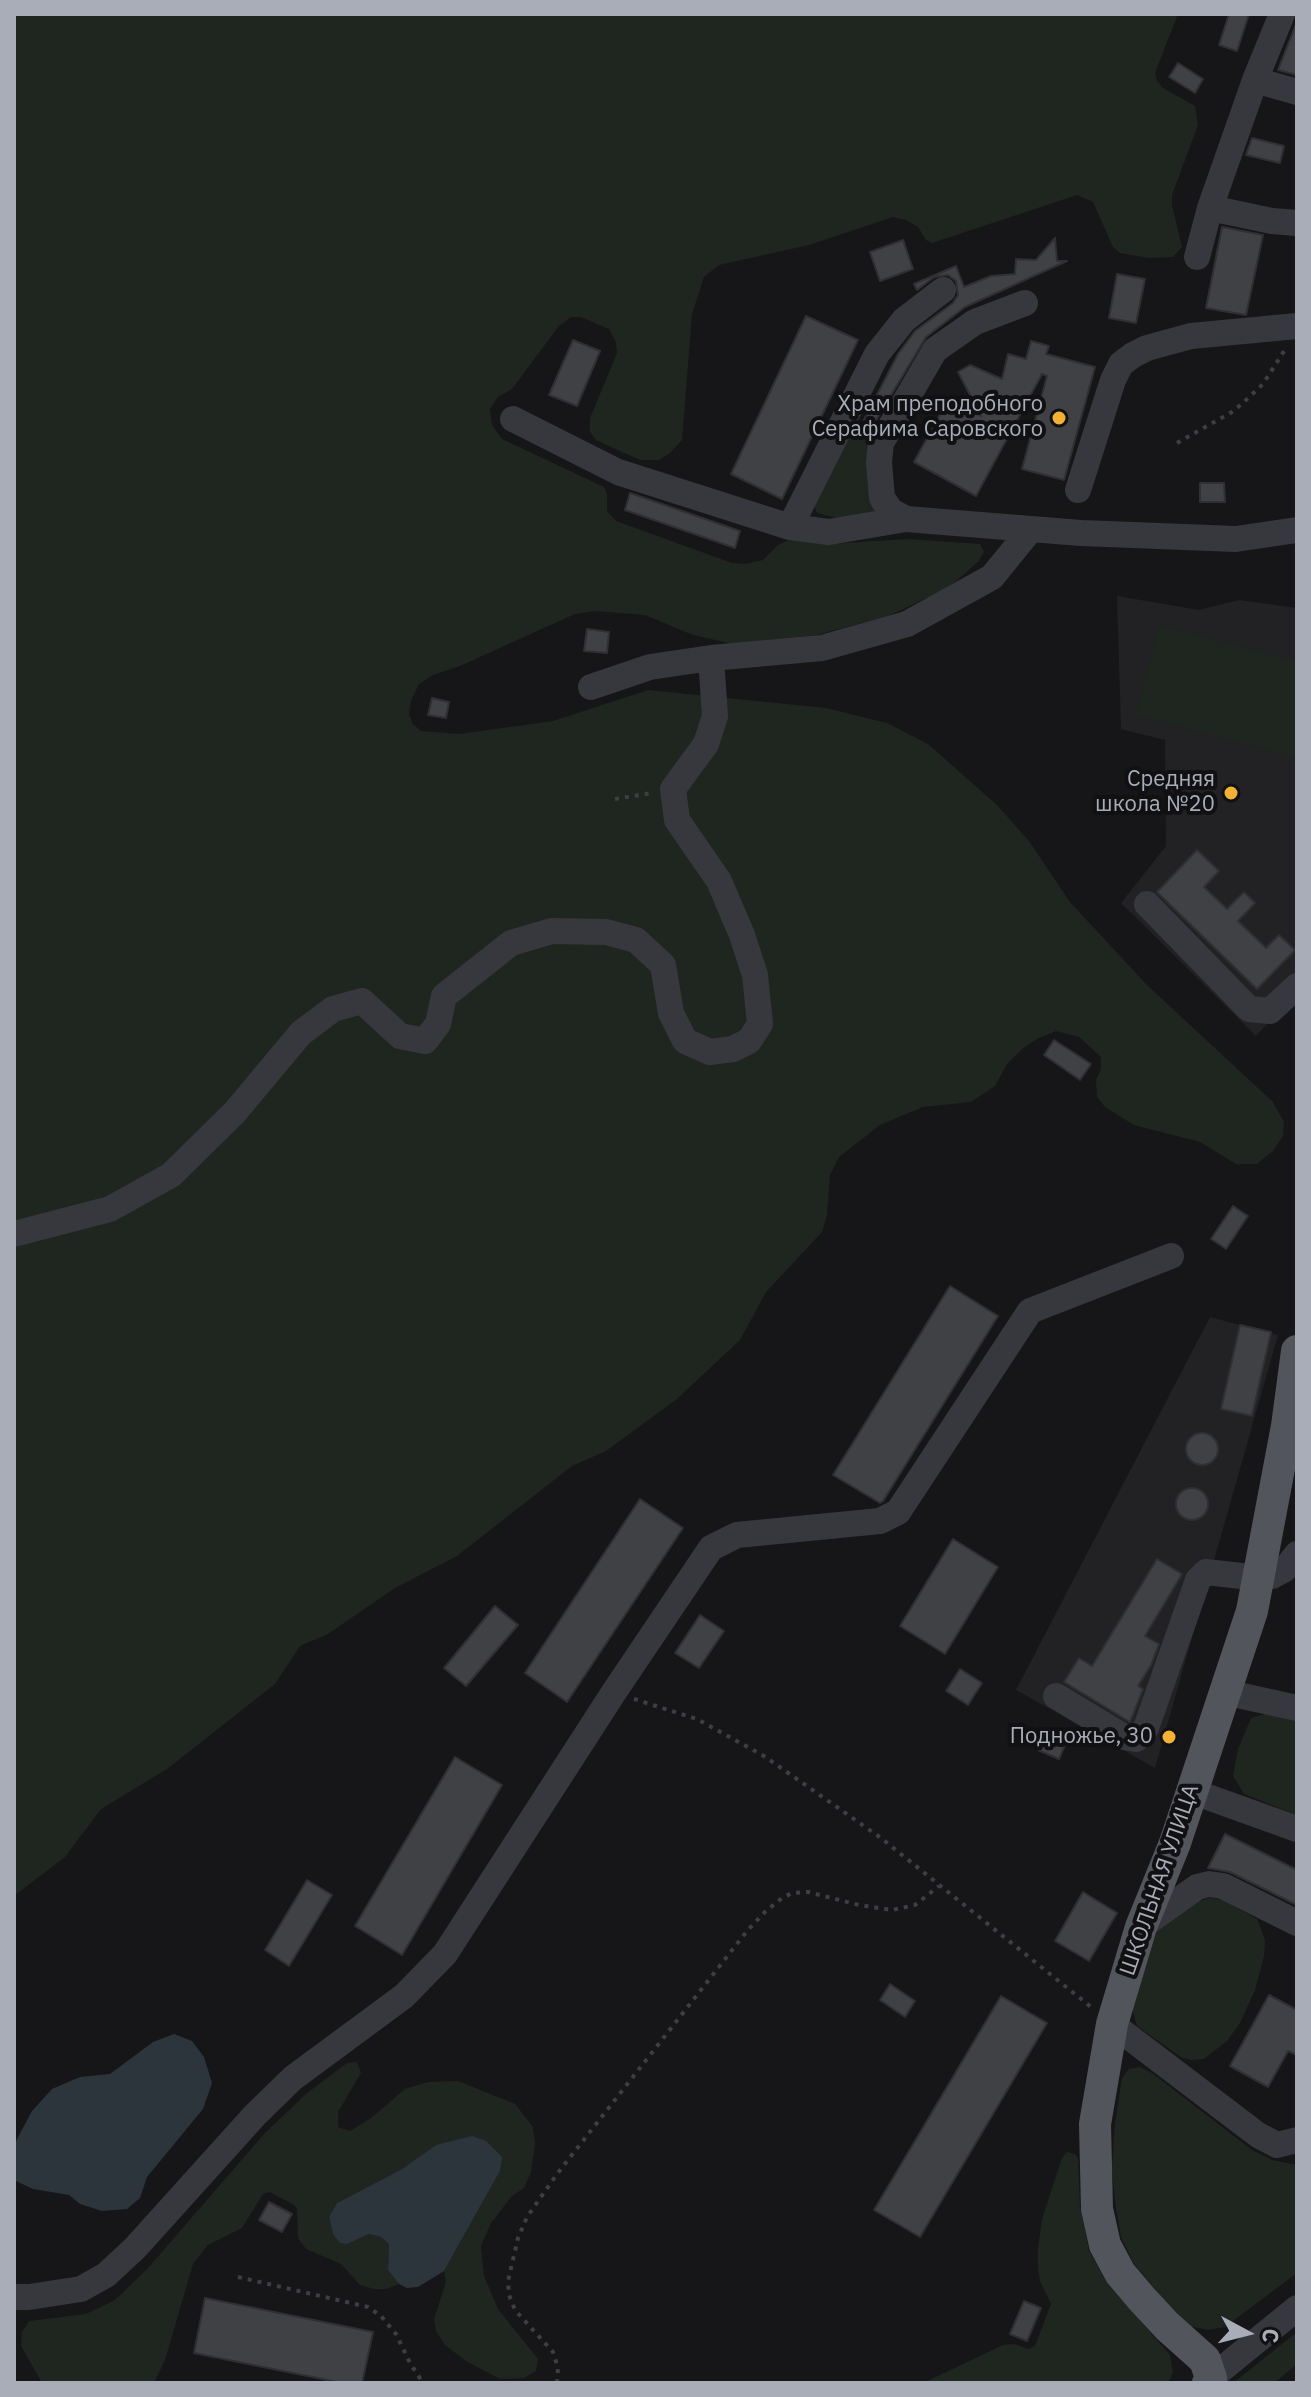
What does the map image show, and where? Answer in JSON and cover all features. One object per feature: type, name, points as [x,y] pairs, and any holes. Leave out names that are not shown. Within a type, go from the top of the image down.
[{"type":"main road","name":"ШКОЛЬНАЯ УЛИЦА","points":[[1209,2381],[1205,2360],[1142,2299],[1120,2273],[1105,2245],[1097,2209],[1095,2124],[1112,2024],[1141,1927],[1175,1843],[1252,1611],[1292,1434],[1297,1351]]},
{"type":"street","points":[[1197,257],[1210,208],[1282,14]]},
{"type":"street","points":[[1255,80],[1297,92]]},
{"type":"street","points":[[1210,208],[1297,223]]},
{"type":"street","points":[[790,527],[877,354],[904,320],[943,290]]},
{"type":"street","points":[[906,519],[891,511],[882,498],[881,443],[935,350],[975,322],[1025,303]]},
{"type":"street","points":[[1078,490],[1113,380],[1121,364],[1147,348],[1191,336],[1294,326]]},
{"type":"street","points":[[513,419],[618,472],[790,527],[829,532],[906,519],[1031,529],[1236,539],[1297,530]]},
{"type":"street","points":[[591,687],[650,667],[822,648],[907,624],[992,577],[1031,529]]},
{"type":"street","points":[[14,1234],[110,1209],[171,1175],[235,1112],[301,1033],[333,1009],[362,1001],[400,1036],[425,1041],[438,1024],[444,996],[511,943],[552,931],[606,932],[636,940],[663,965],[671,1013],[685,1041],[710,1052],[733,1049],[749,1041],[760,1024],[755,975],[719,881],[677,820],[673,789],[706,744],[715,716],[711,658]]},
{"type":"street","points":[[1147,904],[1249,1009],[1270,1011],[1297,986]]},
{"type":"street","points":[[14,2297],[81,2289],[106,2275],[135,2248],[255,2115],[293,2078],[404,1996],[445,1954],[711,1548],[737,1535],[880,1521],[898,1512],[1030,1311],[1171,1256]]},
{"type":"street","points":[[1056,1696],[1124,1737],[1136,1739],[1146,1728],[1198,1580],[1206,1572],[1259,1578],[1272,1576],[1285,1569],[1297,1554]]},
{"type":"street","points":[[1262,1699],[1297,1690]]},
{"type":"street","points":[[1224,1692],[1297,1708]]},
{"type":"street","points":[[1191,1791],[1297,1829]]},
{"type":"street","points":[[1141,1927],[1197,1887],[1209,1884],[1223,1886],[1297,1923]]},
{"type":"street","points":[[1112,2024],[1258,2135],[1277,2145],[1297,2140]]},
{"type":"street","points":[[1209,2381],[1297,2308]]},
{"type":"path","points":[[1177,443],[1232,412],[1263,384],[1286,348],[1294,326]]},
{"type":"path","points":[[615,799],[673,789]]},
{"type":"path","points":[[614,1692],[697,1719],[764,1756],[881,1838],[1112,2024]]},
{"type":"path","points":[[557,2383],[558,2368],[553,2352],[515,2310],[508,2281],[518,2238],[527,2217],[557,2174],[747,1931],[782,1898],[792,1893],[808,1892],[892,1910],[915,1905],[939,1886]]},
{"type":"path","points":[[238,2277],[368,2307],[381,2316],[396,2334],[423,2383]]},
{"type":"shaded area","points":[[14,14],[1178,14],[1155,73],[1163,88],[1195,106],[1198,125],[1172,195],[1182,247],[1173,257],[1148,258],[1120,253],[1113,247],[1093,202],[1077,195],[932,243],[926,240],[918,227],[893,217],[809,245],[719,265],[704,277],[692,314],[682,440],[659,460],[641,460],[596,440],[590,432],[590,418],[617,353],[616,342],[609,329],[581,317],[571,317],[559,326],[512,389],[498,397],[490,409],[492,425],[502,439],[604,487],[607,511],[616,521],[732,563],[763,560],[778,545],[789,540],[828,544],[907,539],[980,544],[984,552],[978,562],[948,588],[888,616],[817,635],[733,644],[693,635],[645,615],[595,611],[575,614],[433,675],[419,684],[409,715],[421,731],[459,734],[553,721],[648,690],[826,708],[887,723],[928,744],[997,805],[1029,841],[1070,902],[1147,985],[1273,1102],[1284,1122],[1283,1136],[1273,1151],[1257,1164],[1236,1164],[1200,1142],[1134,1125],[1105,1107],[1097,1097],[1096,1080],[1101,1069],[1101,1057],[1079,1037],[1056,1031],[1022,1049],[1007,1064],[995,1086],[971,1102],[923,1107],[880,1125],[839,1157],[830,1175],[827,1215],[822,1232],[766,1292],[740,1340],[677,1399],[606,1451],[572,1466],[457,1556],[395,1588],[328,1634],[300,1646],[275,1684],[167,1769],[101,1809],[65,1857],[14,1896]]},
{"type":"shaded area","points":[[854,424],[870,440],[877,512],[836,518],[817,513],[814,505]]},
{"type":"shaded area","name":"Средняя школа №20","points":[[1117,596],[1199,610],[1239,600],[1297,608],[1297,991],[1256,1036],[1121,903],[1166,846],[1165,740],[1121,729]]},
{"type":"shaded area","points":[[1159,625],[1297,661],[1297,758],[1136,715]]},
{"type":"shaded area","points":[[1210,1317],[1278,1335],[1155,1768],[1016,1690]]},
{"type":"shaded area","points":[[1268,1713],[1297,1720],[1297,1815],[1244,1794],[1233,1776],[1238,1749],[1251,1718]]},
{"type":"shaded area","points":[[1211,1898],[1223,1900],[1257,1919],[1265,1940],[1264,1956],[1255,1990],[1240,2023],[1227,2041],[1204,2059],[1192,2060],[1182,2058],[1137,2026],[1132,2008],[1156,1933],[1198,1901]]},
{"type":"shaded area","points":[[174,2034],[192,2041],[204,2057],[212,2083],[203,2109],[147,2177],[140,2198],[127,2209],[102,2211],[80,2204],[69,2195],[33,2189],[16,2181],[14,2148],[17,2139],[32,2111],[52,2089],[80,2077],[110,2074],[153,2042]]},
{"type":"shaded area","points":[[357,2062],[361,2073],[338,2112],[338,2127],[350,2131],[371,2118],[405,2089],[428,2082],[458,2081],[515,2104],[533,2127],[535,2144],[531,2172],[524,2188],[512,2196],[491,2223],[481,2246],[484,2276],[498,2309],[538,2359],[536,2371],[524,2378],[500,2379],[466,2361],[445,2345],[436,2331],[434,2319],[446,2282],[444,2271],[500,2171],[436,2145],[402,2169],[337,2203],[329,2217],[333,2234],[356,2240],[369,2234],[381,2237],[389,2244],[388,2270],[399,2284],[386,2289],[360,2285],[341,2264],[306,2249],[298,2238],[297,2209],[270,2192],[263,2194],[242,2228],[208,2245],[193,2264],[165,2360],[154,2383],[42,2383],[21,2346],[22,2332],[29,2321],[86,2314],[115,2300],[148,2268],[264,2134],[307,2093],[347,2063]]},
{"type":"shaded area","points":[[1140,2067],[1252,2150],[1272,2160],[1297,2165],[1297,2273],[1225,2327],[1208,2330],[1184,2325],[1133,2262],[1121,2237],[1112,2168],[1115,2123],[1122,2078],[1129,2069]]},
{"type":"shaded area","points":[[472,2136],[486,2141],[502,2157],[500,2171],[444,2271],[418,2287],[407,2288],[399,2284],[388,2270],[389,2244],[381,2237],[369,2234],[347,2244],[340,2243],[333,2234],[329,2217],[337,2203],[402,2169],[436,2145]]},
{"type":"shaded area","points":[[1067,2152],[1078,2158],[1080,2207],[1089,2250],[1105,2280],[1170,2355],[1173,2372],[1169,2382],[923,2383],[1003,2345],[1014,2344],[1028,2349],[1035,2346],[1051,2304],[1038,2269],[1042,2219],[1062,2158]]},
{"type":"shaded area","points":[[1297,2332],[1297,2364],[1274,2383],[1233,2383]]},
{"type":"building","points":[[1229,14],[1249,14],[1237,51],[1219,45]]},
{"type":"building","points":[[1297,24],[1297,75],[1278,70]]},
{"type":"building","points":[[1178,63],[1203,79],[1195,93],[1169,77]]},
{"type":"building","points":[[1252,138],[1284,146],[1280,163],[1246,155]]},
{"type":"building","points":[[1222,227],[1263,235],[1246,315],[1206,308]]},
{"type":"building","points":[[1055,238],[1057,261],[1067,261],[965,307],[926,337],[873,425],[864,420],[898,354],[915,331],[953,303],[958,295],[956,281],[948,275],[934,277],[917,290],[914,284],[956,266],[964,287],[991,276],[1015,274],[1016,259],[1036,260]]},
{"type":"building","points":[[903,240],[913,269],[880,281],[870,252]]},
{"type":"building","points":[[1117,274],[1145,279],[1136,323],[1109,318]]},
{"type":"building","points":[[806,316],[858,340],[782,499],[731,474]]},
{"type":"building","points":[[573,340],[600,351],[577,406],[549,395]]},
{"type":"building","points":[[1031,341],[1049,346],[1046,354],[1095,367],[1064,480],[1022,469],[1047,376],[1042,374],[976,496],[914,462],[949,398],[981,416],[958,372],[970,365],[1002,379],[1008,354],[1026,359]]},
{"type":"building","points":[[1200,483],[1224,483],[1225,502],[1200,502]]},
{"type":"building","points":[[630,493],[740,531],[735,548],[625,510]]},
{"type":"building","points":[[587,629],[609,632],[607,653],[584,651]]},
{"type":"building","points":[[432,698],[449,702],[446,718],[428,715]]},
{"type":"building","points":[[1197,850],[1219,871],[1204,887],[1227,909],[1244,892],[1255,903],[1238,921],[1266,948],[1279,935],[1295,950],[1257,989],[1157,892]]},
{"type":"building","points":[[1054,1040],[1091,1064],[1080,1080],[1044,1055]]},
{"type":"building","points":[[1233,1206],[1248,1216],[1226,1249],[1211,1239]]},
{"type":"building","points":[[950,1286],[998,1316],[880,1503],[833,1475]]},
{"type":"building","points":[[1240,1325],[1271,1332],[1252,1416],[1221,1409]]},
{"type":"building","points":[[1202,1433],[1213,1438],[1218,1449],[1213,1460],[1202,1465],[1191,1460],[1186,1449],[1191,1438]]},
{"type":"building","points":[[1192,1488],[1203,1493],[1208,1504],[1203,1515],[1192,1520],[1181,1515],[1176,1504],[1181,1493]]},
{"type":"building","points":[[640,1499],[683,1528],[567,1702],[525,1673]]},
{"type":"building","points":[[953,1539],[998,1567],[945,1654],[900,1626]]},
{"type":"building","points":[[1157,1559],[1182,1574],[1145,1636],[1159,1644],[1138,1686],[1143,1689],[1130,1722],[1064,1682],[1079,1658],[1092,1666]]},
{"type":"building","points":[[495,1606],[518,1625],[466,1686],[444,1668]]},
{"type":"building","points":[[700,1615],[724,1631],[699,1668],[675,1653]]},
{"type":"building","points":[[960,1669],[982,1683],[968,1705],[946,1691]]},
{"type":"building","points":[[1046,1731],[1067,1740],[1059,1759],[1038,1750]]},
{"type":"building","points":[[455,1757],[502,1785],[402,1955],[355,1926]]},
{"type":"building","points":[[1225,1834],[1297,1870],[1297,1905],[1230,1872],[1208,1868]]},
{"type":"building","points":[[307,1880],[332,1895],[289,1966],[265,1950]]},
{"type":"building","points":[[1083,1892],[1117,1913],[1089,1961],[1055,1941]]},
{"type":"building","points":[[890,1984],[915,2001],[905,2017],[880,2000]]},
{"type":"building","points":[[1269,1995],[1297,2010],[1297,2055],[1288,2051],[1268,2087],[1230,2066]]},
{"type":"building","points":[[1001,1996],[1047,2023],[920,2237],[874,2210]]},
{"type":"building","points":[[269,2202],[292,2214],[282,2232],[259,2220]]},
{"type":"building","points":[[205,2298],[373,2332],[362,2383],[342,2383],[194,2353]]},
{"type":"building","points":[[1024,2301],[1041,2308],[1027,2341],[1010,2334]]},
{"type":"place","name":"Храм преподобного Серафима Саровского","points":[[1059,418]]},
{"type":"place","name":"Средняя школа №20","points":[[1231,793]]},
{"type":"place","name":"Подножье, 30","points":[[1169,1737]]}]
